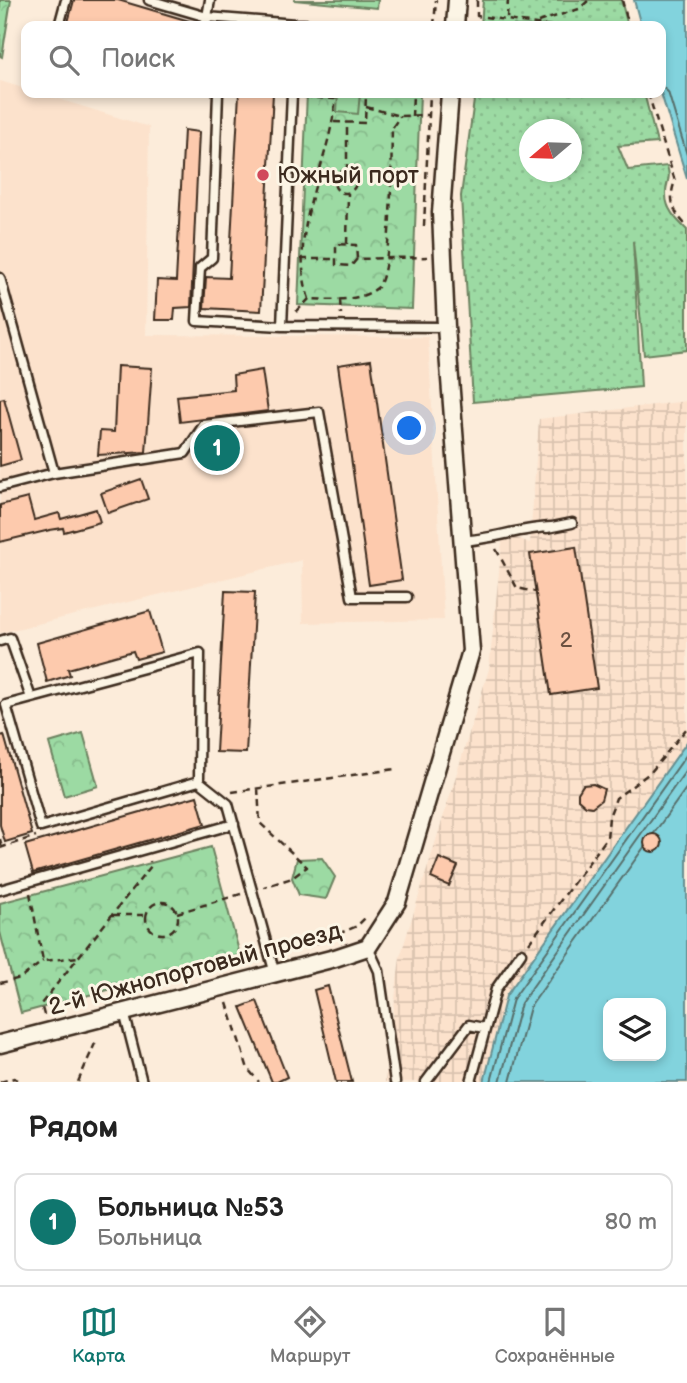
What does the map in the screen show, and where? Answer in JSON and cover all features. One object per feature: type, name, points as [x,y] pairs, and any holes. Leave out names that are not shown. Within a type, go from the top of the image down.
[{"type":"street","points":[[455,21],[457,0]]},
{"type":"street","name":"2-й Южнопортовый проезд","points":[[0,1044],[275,974],[368,947],[397,902],[471,651],[446,327],[441,213],[450,98]]},
{"type":"lane","points":[[60,21],[66,0]]},
{"type":"lane","points":[[149,0],[207,17],[251,21]]},
{"type":"lane","points":[[206,21],[210,0]]},
{"type":"lane","points":[[218,98],[212,258],[200,268],[197,320],[282,326],[446,327]]},
{"type":"lane","points":[[282,326],[292,98]]},
{"type":"lane","points":[[0,278],[54,473]]},
{"type":"lane","points":[[0,487],[54,473],[185,453],[204,425],[319,412],[352,597],[407,597]]},
{"type":"lane","points":[[462,541],[490,539],[572,523]]},
{"type":"lane","points":[[0,641],[9,638],[31,698]]},
{"type":"lane","points":[[200,653],[199,781],[40,827],[6,705],[200,653]]},
{"type":"lane","points":[[199,781],[228,804],[275,974]]},
{"type":"lane","points":[[0,890],[234,824]]},
{"type":"lane","points":[[368,947],[379,971],[395,1082]]},
{"type":"lane","points":[[471,1082],[496,989],[521,954]]},
{"type":"lane","points":[[124,1012],[142,1082]]},
{"type":"lane","points":[[426,1082],[469,1025],[484,1028]]},
{"type":"path","points":[[434,21],[436,0]]},
{"type":"path","points":[[477,0],[477,16],[524,21]]},
{"type":"path","points":[[507,18],[508,0]]},
{"type":"path","points":[[541,21],[579,9],[589,0]]},
{"type":"path","points":[[622,0],[628,21]]},
{"type":"path","points":[[327,98],[336,99],[334,122],[316,181],[300,259],[309,299],[340,300],[372,292],[380,286],[389,258],[392,128],[400,116]]},
{"type":"path","points":[[334,122],[365,123],[366,98]]},
{"type":"path","points":[[412,117],[413,98]]},
{"type":"path","points":[[650,98],[675,181],[670,192],[677,217],[687,226]]},
{"type":"path","points":[[366,107],[400,116],[428,115]]},
{"type":"path","points":[[347,244],[348,192],[355,182],[346,172],[348,122]]},
{"type":"path","points":[[346,172],[337,175],[334,181],[338,191],[348,192]]},
{"type":"path","points":[[289,180],[334,181]]},
{"type":"path","points":[[337,244],[356,245],[357,259],[351,266],[336,265],[337,244]]},
{"type":"path","points":[[357,259],[427,257]]},
{"type":"path","points":[[300,259],[336,259]]},
{"type":"path","points":[[490,539],[517,588],[536,592]]},
{"type":"path","points":[[521,954],[607,838],[609,817],[616,798],[651,772],[687,728]]},
{"type":"path","points":[[220,797],[229,792],[397,769]]},
{"type":"path","points":[[177,914],[292,878],[307,867],[260,823],[258,788]]},
{"type":"path","points":[[0,839],[1,848],[36,838]]},
{"type":"path","points":[[34,1017],[44,1015],[41,1004],[151,866]]},
{"type":"path","points":[[27,883],[43,961]]},
{"type":"path","points":[[161,902],[171,905],[177,914],[174,929],[160,934],[147,925],[146,915],[152,906],[161,902]]},
{"type":"path","points":[[298,951],[357,926],[373,911]]},
{"type":"path","points":[[113,915],[146,915]]},
{"type":"path","points":[[0,983],[21,978],[43,961],[79,957]]},
{"type":"path","points":[[227,1003],[248,1069],[259,1082]]},
{"type":"path","points":[[78,1082],[97,1040]]},
{"type":"path","points":[[0,1082],[14,1078],[22,1082]]},
{"type":"shaded area","points":[[0,81],[21,87],[21,98],[55,98],[149,127],[146,335],[428,337],[444,620],[303,623],[302,560],[0,633]]},
{"type":"shaded area","points":[[687,401],[687,742],[506,996],[484,1082],[385,1082],[400,957],[489,669],[503,533],[530,543],[539,419]]},
{"type":"green space","points":[[0,0],[11,0],[2,57],[0,56]]},
{"type":"green space","points":[[294,0],[378,0],[377,8]]},
{"type":"green space","points":[[483,0],[621,0],[627,21],[481,21]]},
{"type":"green space","points":[[307,98],[420,98],[412,309],[298,305]]},
{"type":"green space","points":[[338,98],[360,98],[358,114],[337,112]]},
{"type":"green space","points":[[474,98],[645,98],[657,143],[618,146],[628,170],[667,166],[668,205],[687,230],[687,350],[644,355],[633,241],[641,387],[473,402],[461,196]]},
{"type":"green space","points":[[83,733],[98,786],[64,796],[49,743]]},
{"type":"green space","points":[[211,847],[240,955],[21,1013],[0,932],[0,903]]},
{"type":"green space","points":[[322,858],[335,877],[326,899],[299,895],[292,878],[297,859]]},
{"type":"water","points":[[634,0],[687,0],[687,179],[663,98],[666,98],[666,21],[640,21]]},
{"type":"water","points":[[687,742],[687,1082],[484,1082],[506,996]]},
{"type":"building","points":[[74,0],[118,0],[189,21],[68,21]]},
{"type":"building","points":[[239,98],[273,98],[261,311],[204,308],[206,277],[229,278]]},
{"type":"building","points":[[184,130],[199,132],[191,307],[175,308],[174,320],[155,320],[157,280],[176,281]]},
{"type":"building","points":[[371,360],[402,580],[369,585],[338,365]]},
{"type":"building","points":[[117,366],[152,368],[146,452],[98,455],[100,431],[114,432]]},
{"type":"building","points":[[262,370],[268,411],[180,422],[177,396],[234,390],[233,375]]},
{"type":"building","points":[[4,398],[21,460],[0,466],[0,399]]},
{"type":"building","points":[[141,479],[148,499],[108,513],[101,493]]},
{"type":"building","points":[[28,498],[34,520],[59,513],[61,519],[96,509],[100,522],[64,532],[63,528],[50,530],[0,542],[0,505]]},
{"type":"building","points":[[576,547],[597,688],[551,695],[530,554]]},
{"type":"building","points":[[225,591],[255,592],[246,753],[216,752]]},
{"type":"building","points":[[150,611],[162,652],[136,659],[133,651],[68,669],[70,675],[47,682],[37,643]]},
{"type":"building","points":[[4,735],[32,834],[5,842],[0,825],[0,736]]},
{"type":"building","points":[[593,784],[604,789],[601,800],[592,807],[586,806],[578,799],[578,793],[583,785]]},
{"type":"building","points":[[197,796],[205,824],[33,873],[25,845]]},
{"type":"building","points":[[653,834],[661,839],[662,843],[657,851],[653,852],[645,847],[644,843],[649,835]]},
{"type":"building","points":[[439,858],[458,866],[449,886],[431,878]]},
{"type":"building","points":[[328,986],[352,1082],[336,1082],[314,990]]},
{"type":"building","points":[[257,1001],[287,1077],[277,1082],[272,1082],[241,1007]]},
{"type":"place","name":"Южный порт","points":[[263,175]]},
{"type":"place","name":"Больница №53","points":[[217,448]]}]
